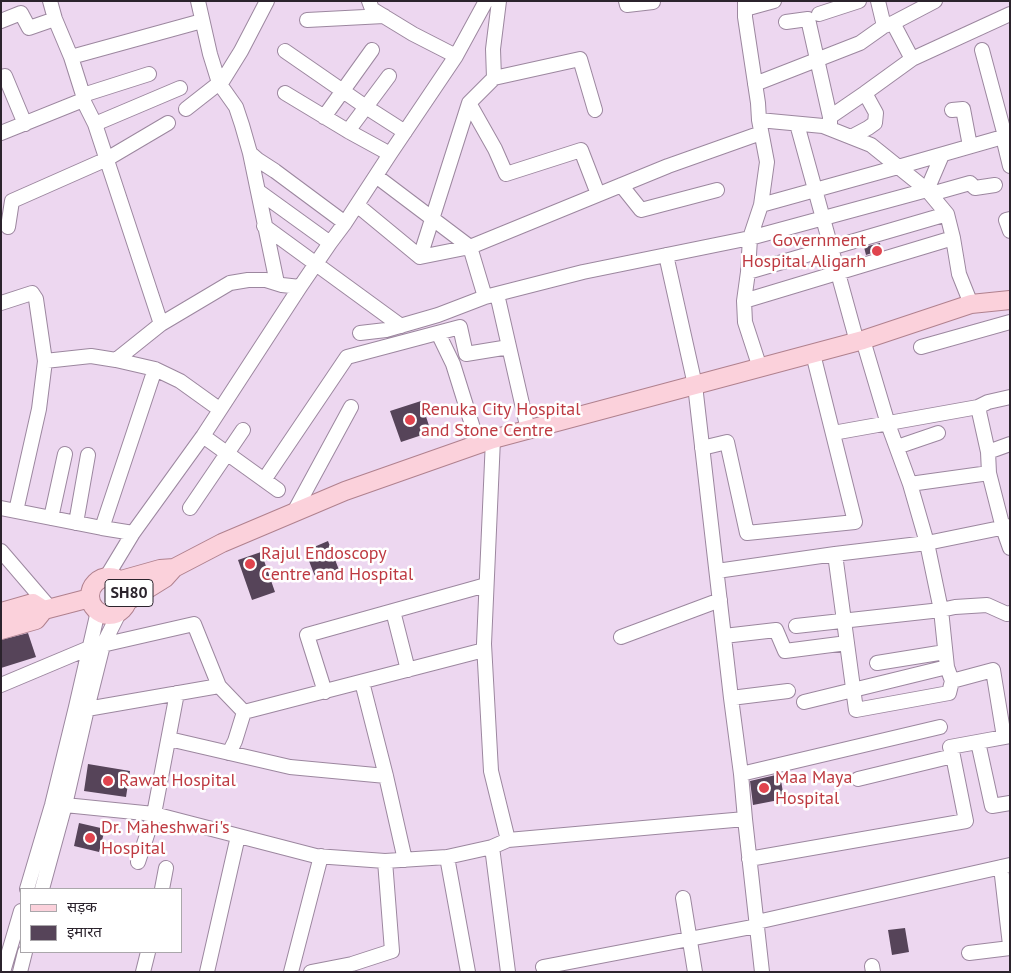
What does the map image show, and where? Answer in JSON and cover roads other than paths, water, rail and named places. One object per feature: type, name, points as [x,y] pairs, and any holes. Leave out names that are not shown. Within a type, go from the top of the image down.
[{"type":"main road","points":[[124,607],[165,578],[174,568],[222,543],[345,491],[485,442],[860,341],[971,304],[1010,300]]},
{"type":"main road","points":[[114,578],[160,568],[174,568]]},
{"type":"main road","name":"SH80","points":[[114,578],[126,586],[129,593],[124,607],[112,615],[104,614],[94,604],[91,590],[100,579],[114,578]]},
{"type":"main road","name":"SH80","points":[[1,612],[33,603],[47,609],[94,604]]},
{"type":"main road","name":"SH80","points":[[1,630],[36,620],[47,609]]},
{"type":"street","points":[[50,1],[55,20],[71,57],[83,98],[95,124],[161,324]]},
{"type":"street","points":[[198,1],[210,54],[219,83],[236,107],[250,153],[277,283]]},
{"type":"street","points":[[186,109],[223,80],[242,51],[267,1]]},
{"type":"street","points":[[369,1],[372,9],[412,34],[456,56]]},
{"type":"street","points":[[114,578],[133,533],[202,436],[300,287],[358,204],[456,56],[486,1]]},
{"type":"street","points":[[494,78],[493,50],[498,1]]},
{"type":"street","points":[[626,1],[627,5],[652,1]]},
{"type":"street","points":[[760,368],[746,322],[744,301],[750,238],[761,205],[767,162],[760,127],[745,5],[774,1]]},
{"type":"street","points":[[819,14],[859,1]]},
{"type":"street","points":[[878,1],[888,25],[912,59]]},
{"type":"street","points":[[755,84],[860,43],[888,25],[935,1]]},
{"type":"street","points":[[1,21],[21,13],[29,28],[55,20]]},
{"type":"street","points":[[420,257],[470,247],[760,127],[797,124],[823,126],[830,123],[865,93],[912,59],[1010,14]]},
{"type":"street","points":[[307,20],[384,16]]},
{"type":"street","points":[[786,22],[808,19],[830,123],[851,137],[871,145],[929,192],[947,214],[959,274],[971,304]]},
{"type":"street","points":[[71,57],[202,21]]},
{"type":"street","points":[[324,117],[372,50]]},
{"type":"street","points":[[982,50],[1006,136],[1010,166]]},
{"type":"street","points":[[285,51],[405,132]]},
{"type":"street","points":[[420,257],[469,103],[494,78],[580,59],[595,110]]},
{"type":"street","points":[[1,133],[83,98],[149,74]]},
{"type":"street","points":[[5,76],[25,124]]},
{"type":"street","points":[[348,131],[389,76]]},
{"type":"street","points":[[95,124],[180,88]]},
{"type":"street","points":[[286,92],[324,117],[390,154]]},
{"type":"street","points":[[851,137],[875,123],[876,113],[865,93]]},
{"type":"street","points":[[469,103],[495,149],[506,174],[581,150],[598,194]]},
{"type":"street","points":[[952,110],[963,109],[970,146]]},
{"type":"street","points":[[8,227],[12,201],[106,159],[168,123]]},
{"type":"street","points":[[797,124],[838,273],[910,484],[927,543],[941,610],[947,667],[952,681],[949,692],[856,710],[835,554]]},
{"type":"street","points":[[761,205],[1006,136]]},
{"type":"street","points":[[250,153],[345,223]]},
{"type":"street","points":[[929,192],[942,155]]},
{"type":"street","points":[[376,176],[470,247],[491,296],[509,347],[528,430]]},
{"type":"street","points":[[360,333],[401,326],[491,296],[583,272],[750,238],[823,218],[970,183],[975,188],[995,185]]},
{"type":"street","points":[[621,185],[641,210],[718,190]]},
{"type":"street","points":[[258,190],[330,243]]},
{"type":"street","points":[[358,204],[420,257]]},
{"type":"street","points":[[748,272],[947,214]]},
{"type":"street","points":[[1010,219],[1006,220],[1010,231]]},
{"type":"street","points":[[264,226],[401,326]]},
{"type":"street","points":[[744,301],[953,238]]},
{"type":"street","points":[[666,255],[695,385],[741,774],[762,972]]},
{"type":"street","points":[[116,360],[161,324],[230,283],[266,280],[300,287]]},
{"type":"street","points":[[1,303],[32,294],[36,299],[45,361],[39,409],[16,511]]},
{"type":"street","points":[[920,346],[1010,322]]},
{"type":"street","points":[[264,480],[347,357],[460,327],[466,354],[509,347]]},
{"type":"street","points":[[438,333],[485,442],[486,585],[484,650],[491,771],[508,840]]},
{"type":"street","points":[[702,448],[727,442],[747,533],[855,522],[813,354]]},
{"type":"street","points":[[45,361],[91,356],[155,369],[180,381],[219,409]]},
{"type":"street","points":[[102,528],[155,369]]},
{"type":"street","points":[[833,433],[978,408],[988,402],[1010,397]]},
{"type":"street","points":[[294,512],[351,407]]},
{"type":"street","points":[[978,408],[988,452],[990,473],[1006,527],[1010,548]]},
{"type":"street","points":[[190,508],[243,430]]},
{"type":"street","points":[[897,447],[938,433]]},
{"type":"street","points":[[202,436],[278,490]]},
{"type":"street","points":[[988,452],[1010,444]]},
{"type":"street","points":[[51,518],[64,454]]},
{"type":"street","points":[[76,523],[88,455]]},
{"type":"street","points":[[910,484],[990,473]]},
{"type":"street","points":[[1,508],[133,533]]},
{"type":"street","points":[[716,571],[927,543],[1006,527]]},
{"type":"street","points":[[1,550],[47,609]]},
{"type":"street","points":[[325,692],[307,635],[486,585]]},
{"type":"street","points":[[621,637],[720,600]]},
{"type":"street","points":[[42,888],[65,805],[87,709],[96,646],[94,604]]},
{"type":"street","points":[[796,626],[955,607],[987,605],[1006,614],[1010,613]]},
{"type":"street","points":[[28,888],[96,646],[124,607]]},
{"type":"street","points":[[393,611],[408,670]]},
{"type":"street","points":[[1,686],[96,646],[194,624],[219,686],[244,712]]},
{"type":"street","points":[[724,636],[776,630],[785,651],[847,643]]},
{"type":"street","points":[[244,712],[484,650]]},
{"type":"street","points":[[878,663],[945,652]]},
{"type":"street","points":[[804,702],[947,667]]},
{"type":"street","points":[[749,859],[966,821],[950,747],[1007,736],[993,670],[952,681]]},
{"type":"street","points":[[362,682],[405,860]]},
{"type":"street","points":[[87,709],[219,686]]},
{"type":"street","points":[[731,698],[788,691]]},
{"type":"street","points":[[138,862],[154,814],[177,693]]},
{"type":"street","points":[[229,752],[235,741],[244,712]]},
{"type":"street","points":[[741,774],[940,727]]},
{"type":"street","points":[[169,739],[290,767],[386,776]]},
{"type":"street","points":[[978,742],[992,806],[1010,803]]},
{"type":"street","points":[[858,779],[953,756]]},
{"type":"street","points":[[65,805],[154,814],[321,856],[385,861],[447,857],[492,847],[508,840],[745,819]]},
{"type":"street","points":[[207,972],[238,836]]},
{"type":"street","points":[[492,847],[508,972]]},
{"type":"street","points":[[291,972],[321,856]]},
{"type":"street","points":[[447,857],[468,972]]},
{"type":"street","points":[[311,972],[352,964],[392,951],[385,861]]},
{"type":"street","points":[[543,967],[690,939],[1005,866],[1010,946],[969,953]]},
{"type":"street","points":[[162,888],[166,868]]},
{"type":"street","points":[[683,898],[695,972]]},
{"type":"street","points":[[3,972],[20,913]]},
{"type":"street","points":[[20,972],[25,953]]},
{"type":"street","points":[[143,972],[148,953]]},
{"type":"place","name":"Government Hospital Aligarh","points":[[877,251]]},
{"type":"place","name":"Renuka City Hospital and Stone Centre","points":[[410,420]]},
{"type":"place","name":"Rajul Endoscopy Centre and Hospital","points":[[250,564]]},
{"type":"place","name":"Rawat Hospital","points":[[108,781]]},
{"type":"place","name":"Maa Maya Hospital","points":[[764,788]]},
{"type":"place","name":"Dr. Maheshwari's Hospital","points":[[90,838]]}]
